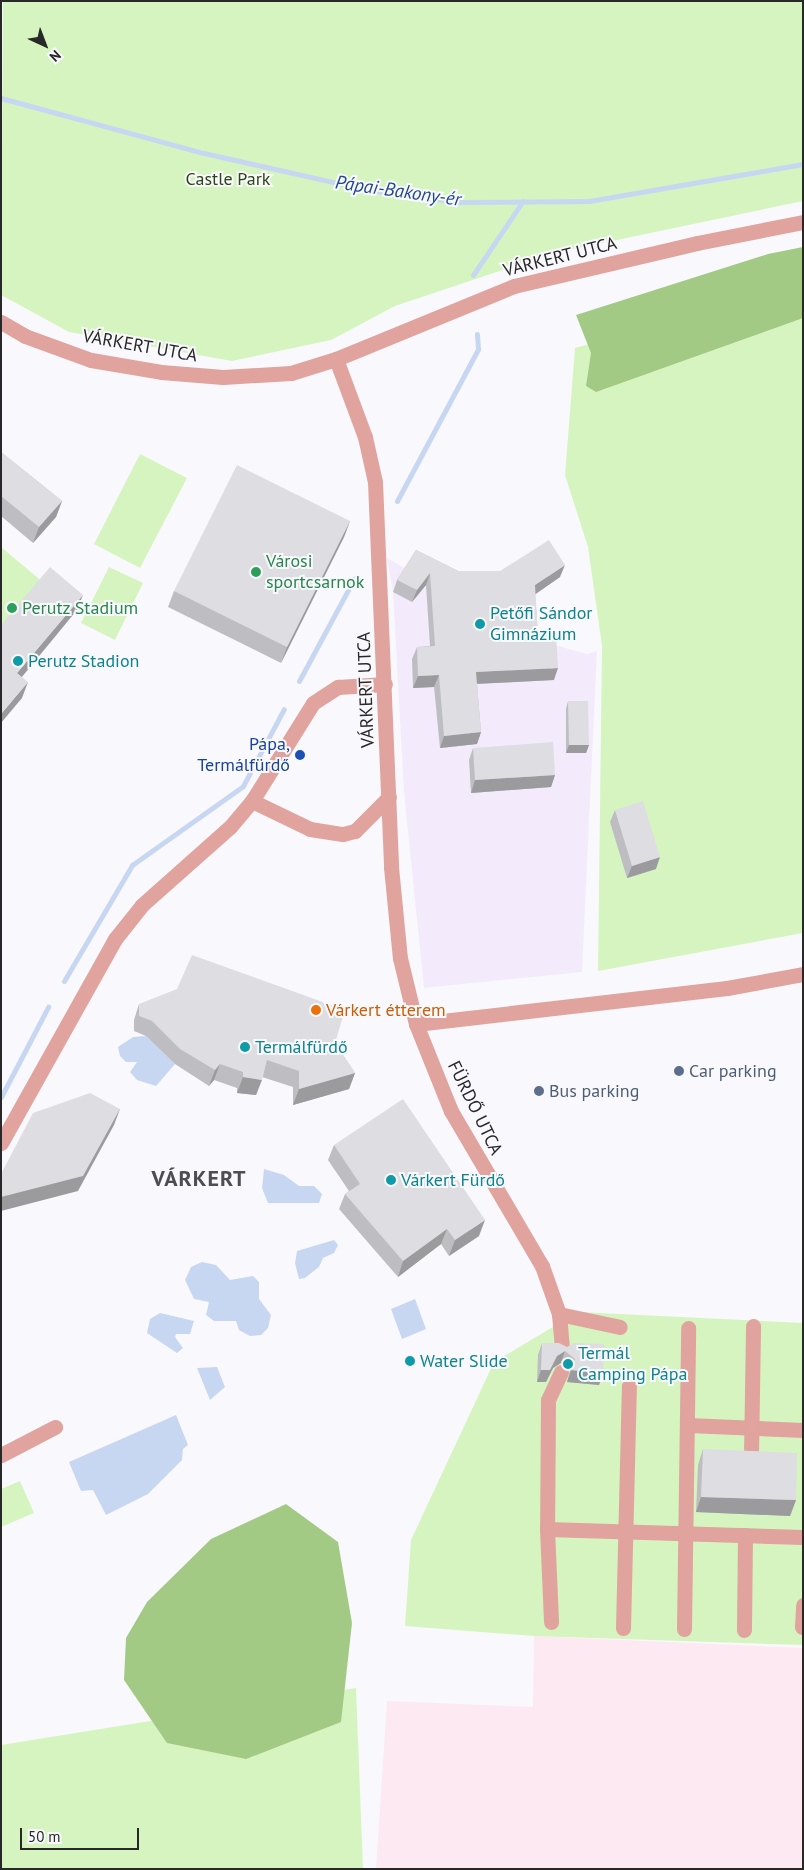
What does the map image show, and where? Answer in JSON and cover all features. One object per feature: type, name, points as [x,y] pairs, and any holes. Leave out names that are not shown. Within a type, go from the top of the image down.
[{"type":"street","name":"VÁRKERT UTCA","points":[[1,322],[25,336],[91,360],[161,372],[223,378],[291,373],[336,359],[514,286],[697,243],[803,222]]},
{"type":"street","name":"VÁRKERT UTCA","points":[[336,359],[365,437],[374,482],[395,919],[400,958],[416,1024]]},
{"type":"street","points":[[1,1143],[115,939],[142,905],[230,826],[252,801],[312,703],[338,686],[384,684]]},
{"type":"street","points":[[252,801],[310,829],[343,834],[356,831],[389,797]]},
{"type":"street","points":[[416,1024],[726,988],[803,974]]},
{"type":"street","name":"FÜRDŐ UTCA","points":[[416,1024],[451,1111],[542,1266],[559,1314],[562,1350]]},
{"type":"street","points":[[559,1314],[620,1327]]},
{"type":"street","points":[[751,1456],[753,1326]]},
{"type":"street","points":[[684,1629],[687,1533],[688,1328]]},
{"type":"street","points":[[551,1622],[548,1529],[548,1400],[561,1372]]},
{"type":"street","points":[[623,1628],[629,1386]]},
{"type":"street","points":[[688,1425],[803,1430]]},
{"type":"street","points":[[1,1455],[55,1427]]},
{"type":"street","points":[[548,1529],[803,1537]]},
{"type":"street","points":[[744,1630],[745,1535]]},
{"type":"street","points":[[802,1627],[803,1605]]},
{"type":"shaded area","points":[[544,552],[560,577],[543,589],[530,590],[534,646],[551,644],[587,654],[597,651],[582,972],[424,988],[404,793],[393,592],[387,558],[406,569],[478,582]]},
{"type":"shaded area","points":[[534,1636],[803,1648],[803,1869],[376,1869],[387,1701],[533,1707]]},
{"type":"green space","name":"Castle Park","points":[[3,1],[803,1],[803,201],[550,254],[395,306],[331,340],[232,361],[69,332],[1,295]]},
{"type":"green space","points":[[803,247],[803,318],[596,392],[586,386],[591,353],[576,315],[768,254]]},
{"type":"green space","points":[[803,285],[803,933],[598,971],[602,646],[588,547],[565,475],[575,348]]},
{"type":"green space","points":[[140,454],[187,478],[140,568],[94,544]]},
{"type":"green space","name":"Perutz Stadium","points":[[1,547],[44,583],[1,634]]},
{"type":"green space","points":[[109,567],[143,583],[115,640],[81,623]]},
{"type":"green space","points":[[578,1312],[803,1323],[803,1645],[534,1636],[405,1626],[411,1540],[494,1362]]},
{"type":"green space","points":[[20,1481],[34,1513],[1,1527],[1,1489]]},
{"type":"green space","points":[[286,1504],[338,1542],[352,1623],[341,1722],[246,1759],[167,1743],[124,1680],[126,1638],[147,1602],[211,1539]]},
{"type":"green space","points":[[356,1688],[363,1869],[1,1869],[1,1745]]},
{"type":"water","points":[[146,1036],[175,1064],[156,1086],[137,1080],[130,1072],[137,1062],[126,1062],[120,1056],[118,1047],[133,1037]]},
{"type":"water","points":[[264,1169],[284,1175],[299,1186],[314,1186],[322,1194],[319,1203],[268,1203],[262,1188]]},
{"type":"water","points":[[334,1240],[338,1245],[334,1253],[323,1258],[319,1267],[305,1278],[299,1279],[295,1263],[297,1251]]},
{"type":"water","points":[[202,1262],[216,1265],[230,1280],[253,1276],[259,1282],[259,1299],[271,1315],[268,1328],[261,1335],[250,1336],[239,1330],[236,1321],[214,1321],[206,1315],[209,1302],[194,1299],[185,1280],[191,1267]]},
{"type":"water","points":[[415,1299],[426,1329],[402,1339],[391,1309]]},
{"type":"water","points":[[160,1313],[194,1321],[190,1334],[176,1334],[175,1337],[183,1348],[177,1353],[147,1333],[150,1319]]},
{"type":"water","points":[[217,1367],[225,1387],[210,1400],[197,1368]]},
{"type":"water","points":[[176,1415],[188,1445],[183,1449],[182,1460],[148,1494],[106,1515],[93,1490],[81,1491],[69,1462]]},
{"type":"building","points":[[1,452],[62,501],[39,527],[1,496]]},
{"type":"building","name":"Városi sportcsarnok","points":[[237,465],[350,521],[287,647],[174,591]]},
{"type":"building","name":"Petőfi Sándor Gimnázium","points":[[549,540],[565,565],[535,585],[538,635],[556,632],[558,668],[476,672],[481,732],[444,736],[439,675],[418,676],[417,647],[435,646],[430,573],[417,590],[397,580],[416,550],[458,571],[500,571]]},
{"type":"building","name":"Perutz Stadion","points":[[50,567],[83,595],[17,673],[28,682],[1,714],[1,625]]},
{"type":"building","points":[[568,701],[588,701],[589,745],[569,745]]},
{"type":"building","points":[[553,742],[555,775],[475,780],[473,748]]},
{"type":"building","points":[[643,801],[660,857],[632,866],[615,810]]},
{"type":"building","name":"Termálfürdő","points":[[192,955],[345,1010],[335,1043],[355,1073],[299,1089],[299,1071],[267,1060],[262,1080],[243,1077],[243,1072],[220,1064],[215,1070],[180,1049],[152,1021],[139,1016],[139,1004],[177,989]]},
{"type":"building","points":[[90,1093],[120,1109],[83,1176],[1,1197],[1,1174],[33,1113]]},
{"type":"building","name":"Várkert Fürdő","points":[[403,1099],[485,1220],[455,1240],[447,1229],[403,1261],[345,1194],[360,1184],[334,1145]]},
{"type":"building","points":[[542,1343],[559,1343],[567,1347],[574,1343],[604,1344],[603,1373],[571,1370],[575,1359],[565,1351],[557,1356],[550,1370],[541,1370]]},
{"type":"building","points":[[703,1449],[797,1453],[796,1500],[701,1497]]},
{"type":"waterway","name":"Pápai-Bakony-ér","points":[[1,98],[204,153],[368,190],[459,202],[589,201],[803,164]]},
{"type":"waterway","points":[[473,275],[523,201]]},
{"type":"waterway","points":[[397,501],[478,349],[477,334]]},
{"type":"waterway","points":[[299,681],[354,579]]},
{"type":"waterway","points":[[64,981],[132,865],[243,786],[284,709]]},
{"type":"waterway","points":[[1,1097],[48,1007]]},
{"type":"place","name":"Városi sportcsarnok","points":[[256,572]]},
{"type":"place","name":"Perutz Stadium","points":[[12,608]]},
{"type":"place","name":"Petőfi Sándor Gimnázium","points":[[480,624]]},
{"type":"place","name":"Perutz Stadion","points":[[18,661]]},
{"type":"place","name":"Pápa, Termálfürdő","points":[[300,755]]},
{"type":"place","name":"Várkert étterem","points":[[316,1010]]},
{"type":"place","name":"Termálfürdő","points":[[245,1047]]},
{"type":"place","name":"Car parking","points":[[679,1071]]},
{"type":"place","name":"Bus parking","points":[[539,1091]]},
{"type":"place","name":"Várkert Fürdő","points":[[391,1180]]},
{"type":"place","name":"Water Slide","points":[[410,1361]]},
{"type":"place","name":"Termál Camping Pápa","points":[[568,1364]]},
{"type":"district","name":"VÁRKERT","points":[[199,1179]]}]
